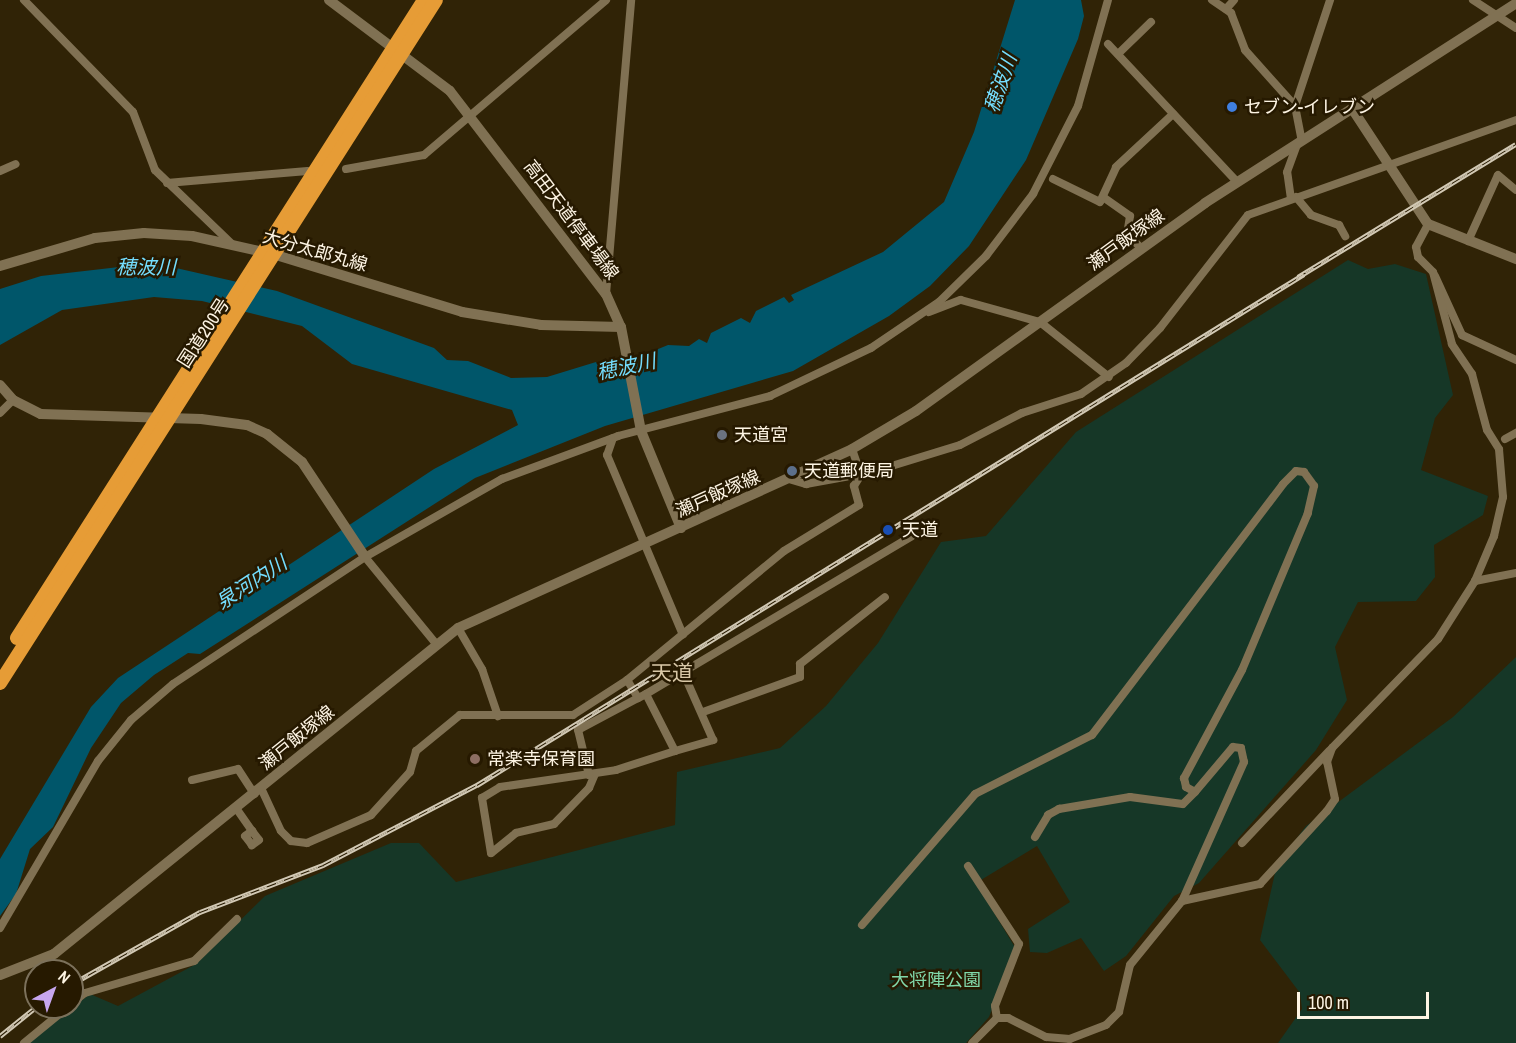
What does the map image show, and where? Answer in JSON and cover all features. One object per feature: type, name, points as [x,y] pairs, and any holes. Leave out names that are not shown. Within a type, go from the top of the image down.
[{"type":"highway","name":"国道200号","points":[[398,51],[424,0]]},
{"type":"highway","name":"国道200号","points":[[0,683],[203,356],[398,51],[436,0]]},
{"type":"highway","name":"国道200号","points":[[0,665],[164,421]]},
{"type":"main road","name":"高田天道停車場線","points":[[329,0],[398,51],[470,114],[606,294],[622,330],[640,428],[681,528]]},
{"type":"main road","name":"瀬戸飯塚線","points":[[0,975],[54,954],[459,628],[792,480],[852,449],[1040,322],[1237,182],[1353,110],[1516,3]]},
{"type":"main road","points":[[1353,110],[1385,163],[1428,224],[1516,259]]},
{"type":"main road","name":"大分太郎丸線","points":[[0,266],[95,238],[144,232],[234,246],[267,259],[462,312],[541,325],[622,330]]},
{"type":"main road","points":[[0,385],[13,400],[41,414],[247,425],[267,434],[302,462],[365,557]]},
{"type":"street","points":[[24,0],[133,112],[148,156],[167,183],[234,246]]},
{"type":"street","points":[[346,169],[424,155],[606,0]]},
{"type":"street","points":[[606,294],[631,0]]},
{"type":"street","points":[[0,928],[98,761],[131,720],[173,684],[365,557],[502,479],[640,428],[770,396],[871,348],[922,314],[986,256],[1033,194],[1078,106],[1108,0]]},
{"type":"street","points":[[1212,0],[1226,9],[1245,50],[1295,106]]},
{"type":"street","points":[[1226,9],[1234,0]]},
{"type":"street","points":[[1330,0],[1295,106],[1300,143],[1287,172],[1294,198],[1311,215],[1338,225],[1345,236]]},
{"type":"street","points":[[1473,0],[1516,28]]},
{"type":"street","points":[[1118,54],[1151,22]]},
{"type":"street","points":[[1108,44],[1237,182]]},
{"type":"street","points":[[1053,180],[1100,202],[1116,167],[1173,114]]},
{"type":"street","points":[[792,480],[806,484],[861,475],[960,445],[1109,377],[1160,328],[1248,216],[1385,163],[1516,120]]},
{"type":"street","points":[[0,171],[16,164]]},
{"type":"street","points":[[167,183],[307,171]]},
{"type":"street","points":[[1468,241],[1498,175],[1516,190]]},
{"type":"street","points":[[1103,197],[1130,216],[1127,234],[1142,249]]},
{"type":"street","points":[[1428,224],[1416,247],[1433,272],[1462,335],[1516,360]]},
{"type":"street","points":[[1242,843],[1438,639],[1475,581],[1503,497],[1499,449],[1487,430],[1472,374],[1452,344],[1433,272]]},
{"type":"street","points":[[922,314],[961,300],[1040,322],[1109,377]]},
{"type":"street","points":[[0,413],[13,400]]},
{"type":"street","points":[[1505,439],[1516,434]]},
{"type":"street","points":[[613,438],[607,455],[683,635]]},
{"type":"street","points":[[852,449],[861,475]]},
{"type":"street","points":[[862,925],[975,794],[1092,735],[1283,484],[1296,471],[1304,472],[1314,486],[1313,497],[1242,670],[1184,778],[1190,792],[1196,792]]},
{"type":"street","points":[[192,780],[238,769],[257,791],[281,831],[298,844],[307,843],[371,815],[410,772],[416,751],[460,715],[573,715],[627,680],[784,551],[859,506],[854,486],[861,475]]},
{"type":"street","points":[[683,672],[703,712],[713,740],[592,774],[500,787],[482,798],[491,853],[516,833],[554,824],[589,788],[592,774],[578,730],[642,696],[912,536]]},
{"type":"street","points":[[365,557],[437,645]]},
{"type":"street","points":[[1475,581],[1516,573]]},
{"type":"street","points":[[703,712],[800,677],[800,664],[885,597]]},
{"type":"street","points":[[459,628],[482,669],[498,716]]},
{"type":"street","points":[[627,680],[642,696],[675,750]]},
{"type":"street","points":[[972,1043],[997,1018],[1008,1018],[1057,1039],[1106,1025],[1119,1012],[1134,958],[1182,901],[1244,762],[1241,748],[1227,750],[1196,792],[1183,804],[1130,797],[1059,809],[1048,815],[1035,837]]},
{"type":"street","points":[[1182,901],[1260,884],[1335,799],[1327,762],[1332,748]]},
{"type":"street","points":[[236,808],[252,831]]},
{"type":"street","points":[[968,866],[1020,944],[996,1006],[997,1018]]},
{"type":"street","points":[[84,994],[194,961],[237,919]]},
{"type":"street","points":[[24,1043],[53,1019]]},
{"type":"green space","name":"大将陣公園","points":[[1348,260],[1368,269],[1395,264],[1426,274],[1453,395],[1435,418],[1421,470],[1488,496],[1483,515],[1434,545],[1435,577],[1416,601],[1358,602],[1335,647],[1347,700],[1316,750],[1199,883],[1174,896],[1126,956],[1104,971],[1081,938],[1047,953],[1030,952],[1028,929],[1070,902],[1037,846],[976,883],[1016,949],[989,1017],[966,1043],[27,1043],[58,1019],[84,1019],[84,999],[90,994],[118,1006],[196,964],[265,896],[391,843],[419,843],[456,882],[675,825],[677,772],[780,748],[826,706],[878,643],[941,542],[986,536],[1076,432]]},
{"type":"green space","points":[[1516,657],[1516,1043],[1278,1043],[1302,1009],[1300,993],[1260,940],[1277,864],[1306,826],[1453,717]]},
{"type":"water","name":"穂波川","points":[[1015,0],[1081,0],[1084,16],[1078,39],[1026,160],[969,246],[930,286],[889,316],[793,371],[605,426],[475,478],[200,654],[188,653],[154,675],[121,703],[91,748],[53,827],[30,849],[16,894],[0,916],[0,859],[91,707],[118,678],[434,469],[518,425],[512,410],[352,364],[302,326],[202,301],[154,297],[62,310],[0,345],[0,289],[41,276],[154,263],[277,291],[434,348],[447,360],[468,361],[511,378],[547,377],[596,362],[609,369],[668,345],[689,346],[699,339],[707,343],[711,333],[741,318],[750,323],[756,311],[784,297],[789,303],[794,300],[791,295],[883,252],[944,202],[974,132]]},
{"type":"railway","points":[[1298,277],[1516,144]]},
{"type":"railway","points":[[84,977],[200,912],[323,865],[477,785],[1304,274]]},
{"type":"railway","points":[[0,1036],[24,1017]]},
{"type":"place","name":"セブン-イレブン","points":[[1232,107]]},
{"type":"place","name":"天道宮","points":[[722,435]]},
{"type":"place","name":"天道郵便局","points":[[792,471]]},
{"type":"place","name":"天道","points":[[888,530]]},
{"type":"place","name":"常楽寺保育園","points":[[475,759]]},
{"type":"district","name":"天道","points":[[672,673]]},
{"type":"water label","name":"泉河内川","points":[[251,582]]}]
